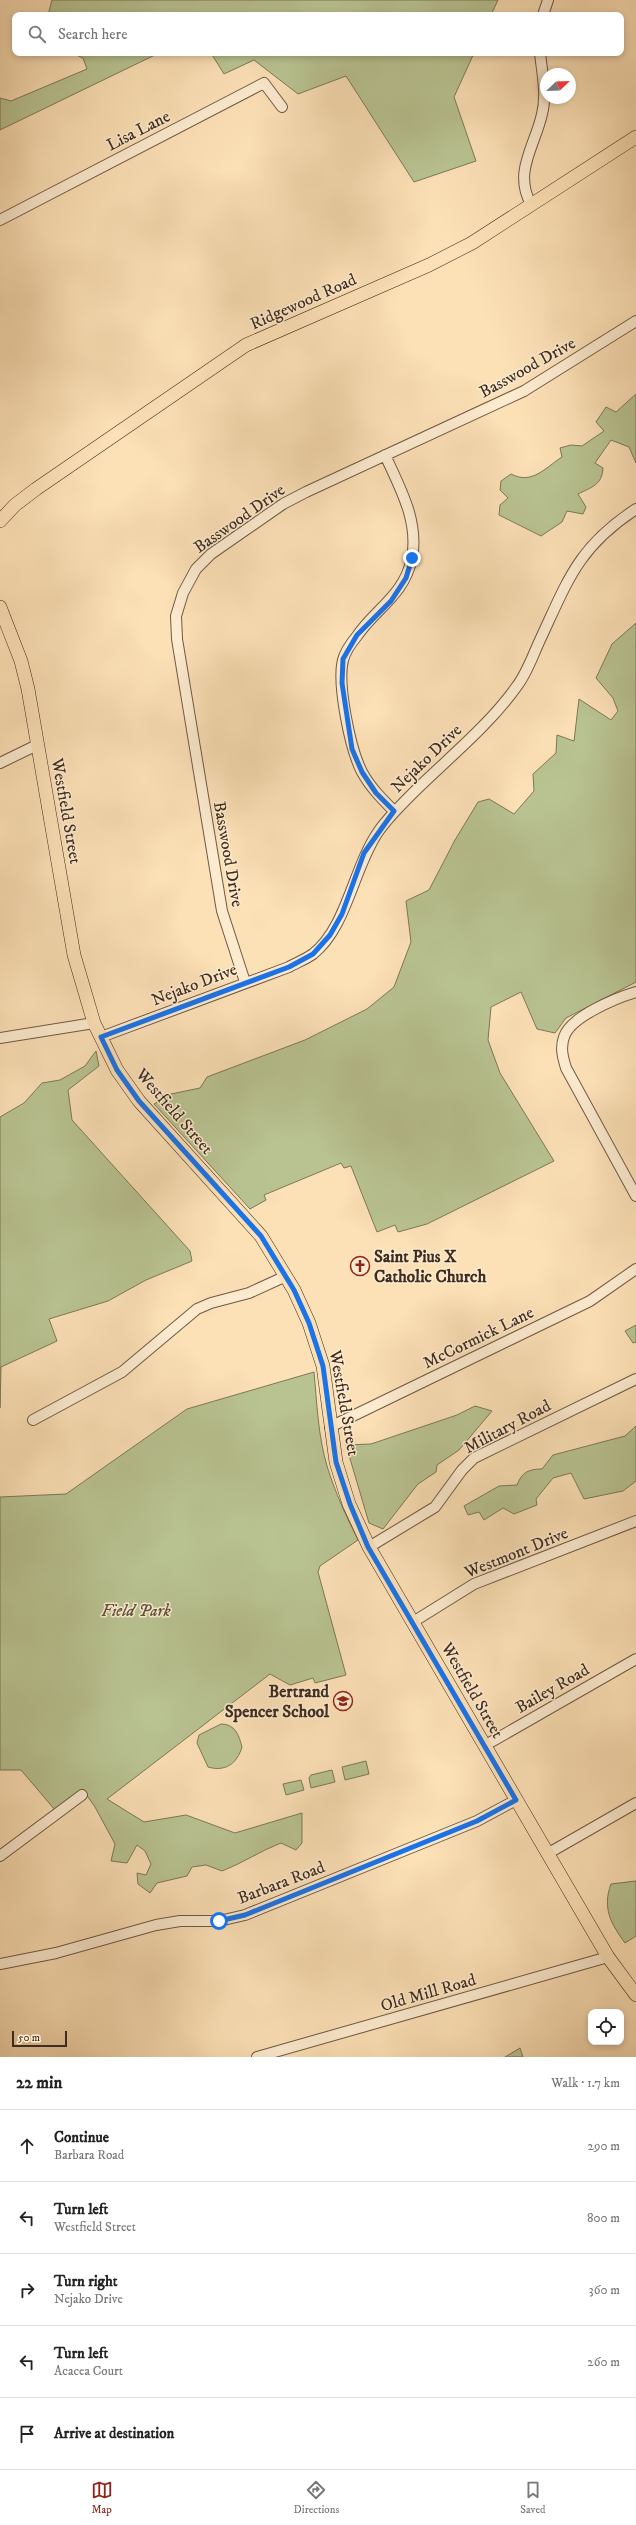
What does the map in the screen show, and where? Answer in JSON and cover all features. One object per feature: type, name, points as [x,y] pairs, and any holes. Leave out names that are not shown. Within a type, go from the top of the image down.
[{"type":"main road","name":"Ridgewood Road","points":[[0,521],[15,505],[36,489],[246,345],[429,265],[472,243],[636,137]]},
{"type":"main road","name":"Westfield Street","points":[[0,607],[27,682],[74,955],[94,1023],[117,1070],[139,1101],[261,1236],[276,1257],[284,1277],[303,1308],[323,1366],[330,1427],[336,1462],[347,1497],[368,1547],[608,1957],[636,1995]]},
{"type":"street","points":[[544,12],[548,0]]},
{"type":"street","points":[[531,204],[524,188],[524,167],[542,114],[544,91],[540,56]]},
{"type":"street","name":"Lisa Lane","points":[[0,220],[264,83],[282,107]]},
{"type":"street","name":"Basswood Drive","points":[[245,982],[222,911],[177,638],[176,616],[183,592],[196,569],[211,554],[283,504],[524,391],[636,321]]},
{"type":"street","points":[[385,455],[407,505],[414,533],[412,558],[406,578],[391,601],[357,635],[343,659],[342,683],[352,749],[362,772],[376,793],[394,811]]},
{"type":"street","name":"Nejako Drive","points":[[101,1037],[245,982],[289,967],[313,954],[330,935],[342,914],[364,853],[394,811],[498,710],[518,685],[570,574],[582,556],[601,535],[636,509]]},
{"type":"street","points":[[0,764],[37,745]]},
{"type":"street","points":[[636,992],[622,996],[575,1021],[564,1036],[562,1051],[566,1068],[636,1196]]},
{"type":"street","points":[[0,1038],[94,1023]]},
{"type":"street","name":"McCormick Lane","points":[[330,1427],[590,1301],[636,1269]]},
{"type":"street","points":[[34,1420],[122,1372],[197,1309],[211,1303],[249,1293],[284,1277]]},
{"type":"street","name":"Military Road","points":[[368,1547],[435,1507],[462,1470],[474,1458],[636,1379]]},
{"type":"street","name":"Westmont Drive","points":[[413,1622],[474,1584],[636,1521]]},
{"type":"street","name":"Bailey Road","points":[[484,1746],[636,1659]]},
{"type":"street","points":[[0,1856],[82,1795]]},
{"type":"street","name":"Barbara Road","points":[[0,1964],[56,1953],[156,1925],[180,1921],[219,1921],[245,1915],[477,1821],[516,1800]]},
{"type":"street","points":[[547,1854],[636,1803]]},
{"type":"street","name":"Old Mill Road","points":[[257,2057],[608,1957]]},
{"type":"green space","points":[[52,0],[498,0],[492,12],[49,12]]},
{"type":"green space","points":[[79,56],[153,56],[0,130],[0,98],[11,101],[87,69],[83,58]]},
{"type":"green space","points":[[213,56],[473,56],[454,97],[476,161],[414,182],[346,76],[298,94],[254,60],[224,74]]},
{"type":"green space","points":[[636,394],[636,463],[629,447],[611,440],[595,463],[603,468],[601,478],[595,485],[578,494],[586,507],[583,514],[567,511],[562,522],[541,536],[499,515],[500,505],[508,498],[500,490],[501,481],[511,474],[525,478],[538,474],[562,457],[560,448],[571,445],[582,446],[604,431],[596,422],[606,407],[616,412]]},
{"type":"green space","points":[[636,623],[636,982],[566,1018],[555,1033],[537,1029],[521,992],[491,1007],[488,1040],[500,1073],[554,1161],[427,1224],[398,1232],[395,1225],[377,1232],[351,1166],[344,1168],[341,1163],[264,1195],[266,1200],[250,1209],[154,1104],[171,1094],[200,1088],[207,1077],[305,1040],[367,1009],[394,987],[411,942],[406,901],[429,890],[455,840],[478,802],[489,799],[514,814],[534,791],[533,774],[556,753],[557,735],[574,741],[579,699],[611,720],[618,711],[613,698],[596,678],[612,644]]},
{"type":"green space","points":[[96,1051],[99,1066],[68,1090],[72,1120],[190,1251],[192,1261],[146,1280],[108,1301],[49,1319],[57,1341],[1,1367],[0,1408],[0,1117],[24,1103],[42,1083],[60,1080],[85,1066]]},
{"type":"green space","points":[[636,1325],[636,1342],[633,1343],[625,1331]]},
{"type":"green space","name":"Field Park","points":[[314,1372],[318,1419],[324,1455],[337,1495],[358,1540],[320,1566],[318,1572],[346,1675],[315,1683],[313,1678],[290,1685],[270,1674],[107,1799],[144,1822],[186,1815],[235,1833],[302,1813],[302,1843],[296,1850],[281,1843],[222,1871],[206,1865],[192,1867],[187,1876],[157,1883],[150,1893],[138,1884],[137,1873],[146,1875],[151,1864],[145,1851],[137,1845],[127,1863],[111,1861],[115,1844],[95,1807],[83,1790],[55,1810],[21,1770],[0,1770],[0,1497],[66,1494],[187,1409]]},
{"type":"green space","points":[[475,1406],[492,1411],[459,1450],[437,1465],[436,1472],[418,1484],[383,1529],[369,1523],[346,1445],[371,1444],[457,1415]]},
{"type":"green space","points":[[636,1426],[636,1481],[623,1491],[584,1499],[571,1473],[553,1478],[536,1499],[537,1505],[514,1514],[503,1508],[484,1520],[479,1512],[468,1515],[464,1506],[499,1486],[517,1485],[521,1477],[526,1472],[542,1469],[553,1455],[625,1436]]},
{"type":"green space","points":[[221,1724],[226,1724],[236,1731],[242,1747],[237,1758],[230,1765],[220,1768],[208,1767],[197,1743],[199,1735]]},
{"type":"green space","points":[[366,1761],[369,1774],[345,1780],[342,1767]]},
{"type":"green space","points":[[332,1770],[335,1782],[311,1788],[309,1778],[311,1775]]},
{"type":"green space","points":[[301,1780],[304,1790],[286,1795],[283,1784]]},
{"type":"green space","points":[[636,1881],[636,1936],[625,1943],[609,1915],[607,1901],[608,1893],[611,1884]]},
{"type":"green space","points":[[520,2048],[523,2057],[505,2057]]},
{"type":"place","name":"Saint Pius X Catholic Church","points":[[360,1266]]},
{"type":"place","name":"Bertrand Spencer School","points":[[343,1701]]},
{"type":"route","points":[[219,1921],[245,1915],[477,1821],[516,1800],[368,1547],[350,1504],[336,1462],[330,1427],[326,1380],[323,1366],[309,1323],[294,1290],[284,1277],[276,1257],[261,1236],[139,1101],[117,1070],[101,1037],[245,982],[289,967],[313,954],[330,935],[342,914],[364,853],[394,811],[376,793],[362,772],[352,749],[342,683],[343,659],[357,635],[391,601],[406,578],[412,558]]}]
